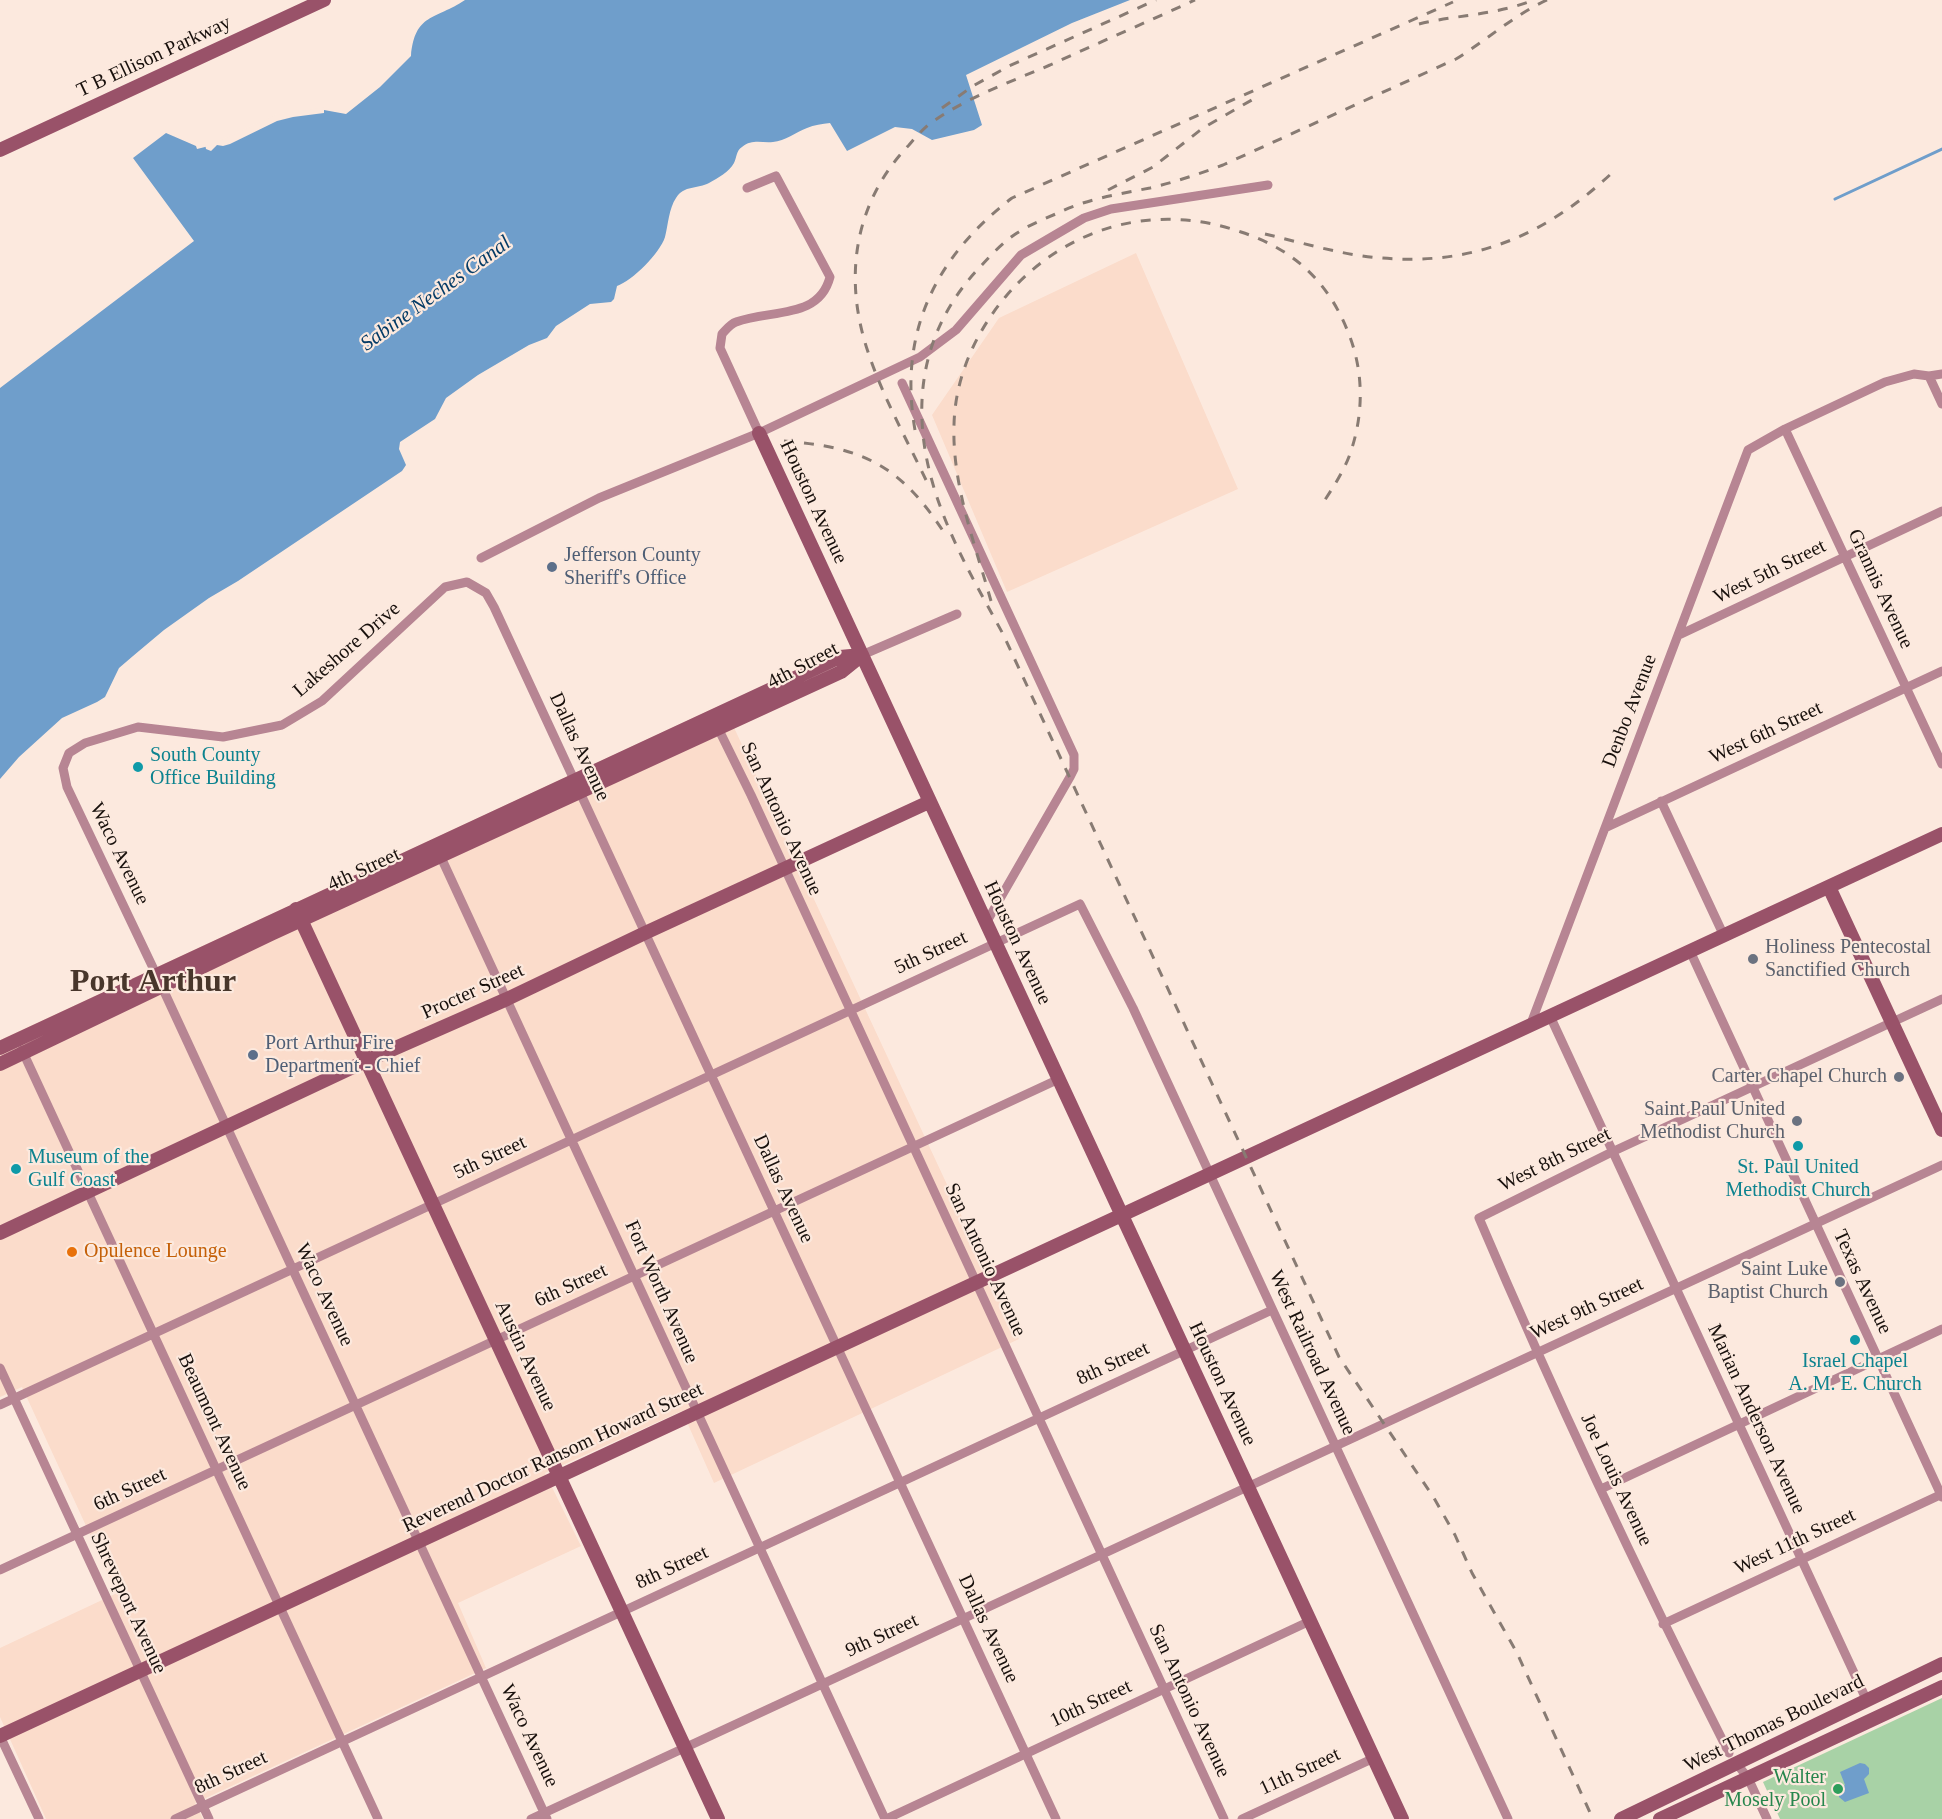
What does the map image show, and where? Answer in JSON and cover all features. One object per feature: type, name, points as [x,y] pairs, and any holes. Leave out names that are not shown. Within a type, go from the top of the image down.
[{"type":"street","name":"T B Ellison Parkway","points":[[0,150],[324,0]]},
{"type":"street","name":"Houston Avenue","points":[[747,188],[776,176],[830,277],[827,290],[808,306],[734,323],[722,334],[720,348],[1402,1819]]},
{"type":"street","points":[[481,558],[599,498],[759,433],[920,357],[956,330],[1021,255],[1084,218],[1110,209],[1268,185]]},
{"type":"street","name":"Denbo Avenue","points":[[1530,1026],[1748,450],[1785,429],[1885,382],[1914,374],[1929,376],[1942,374]]},
{"type":"street","points":[[1929,376],[1942,404]]},
{"type":"street","points":[[902,383],[1074,754],[1074,769],[1070,777],[986,923]]},
{"type":"street","name":"Grannis Avenue","points":[[1785,429],[1942,764]]},
{"type":"street","name":"West 5th Street","points":[[1679,635],[1942,511]]},
{"type":"street","name":"Dallas Avenue","points":[[467,582],[486,593],[494,607],[1056,1819]]},
{"type":"street","name":"Lakeshore Drive","points":[[67,787],[63,768],[69,753],[85,742],[138,727],[222,737],[282,725],[322,701],[445,587],[467,582]]},
{"type":"street","points":[[862,655],[957,614]]},
{"type":"street","name":"4th Street","points":[[0,1048],[159,980],[578,787],[715,723],[840,657],[862,655]]},
{"type":"street","name":"West 6th Street","points":[[1605,828],[1942,672]]},
{"type":"street","name":"San Antonio Avenue","points":[[715,723],[785,868],[1224,1819]]},
{"type":"street","name":"Waco Avenue","points":[[67,787],[159,980],[417,1542],[546,1816]]},
{"type":"street","points":[[1662,801],[1724,936]]},
{"type":"street","name":"Procter Street","points":[[0,1233],[366,1061],[507,999],[929,802]]},
{"type":"street","name":"Reverend Doctor Ransom Howard Street","points":[[0,1736],[1942,834]]},
{"type":"street","name":"Fort Worth Avenue","points":[[438,851],[696,1413],[886,1819]]},
{"type":"street","points":[[1829,887],[1942,1130]]},
{"type":"street","name":"West Railroad Avenue","points":[[995,943],[1080,904],[1133,1008],[1508,1819]]},
{"type":"street","name":"Austin Avenue","points":[[299,915],[718,1819]]},
{"type":"street","name":"5th Street","points":[[0,1405],[995,943]]},
{"type":"street","name":"Texas Avenue","points":[[1689,951],[1942,1495]]},
{"type":"street","name":"4th Street","points":[[0,1064],[159,980]]},
{"type":"street","name":"West 8th Street","points":[[1479,1218],[1614,1151],[1942,999]]},
{"type":"street","name":"Marian Anderson Avenue","points":[[1550,1016],[1867,1701]]},
{"type":"street","name":"Beaumont Avenue","points":[[17,1040],[378,1819]]},
{"type":"street","name":"6th Street","points":[[0,1570],[1059,1079]]},
{"type":"street","name":"West 9th Street","points":[[1248,1486],[1942,1165]]},
{"type":"street","name":"Joe Louis Avenue","points":[[1479,1218],[1536,1353],[1664,1624],[1733,1758],[1748,1778],[1767,1819]]},
{"type":"street","points":[[1185,1350],[1272,1310]]},
{"type":"street","points":[[1601,1489],[1942,1329]]},
{"type":"street","name":"8th Street","points":[[175,1819],[1185,1350]]},
{"type":"street","name":"Shreveport Avenue","points":[[0,1368],[209,1819]]},
{"type":"street","name":"9th Street","points":[[531,1819],[546,1816],[684,1748],[1248,1486]]},
{"type":"street","name":"West 11th Street","points":[[1664,1624],[1942,1495]]},
{"type":"street","name":"10th Street","points":[[886,1819],[1310,1621]]},
{"type":"street","name":"West Thomas Boulevard","points":[[1622,1819],[1733,1758],[1867,1701],[1942,1664]]},
{"type":"street","name":"West Thomas Boulevard","points":[[1660,1819],[1942,1687]]},
{"type":"street","points":[[0,1736],[39,1819]]},
{"type":"street","name":"11th Street","points":[[1242,1819],[1374,1758]]},
{"type":"shaded area","points":[[1136,253],[1238,489],[1007,592],[932,415],[999,318]]},
{"type":"shaded area","points":[[723,704],[1019,1339],[714,1483],[682,1411],[545,1473],[581,1546],[458,1603],[486,1668],[195,1803],[203,1819],[46,1819],[0,1717],[0,1648],[117,1593],[22,1387],[0,1397],[0,1040]]},
{"type":"green space","points":[[1942,1698],[1942,1819],[1780,1819],[1763,1782]]},
{"type":"water","name":"Sabine Neches Canal","points":[[465,0],[1130,0],[1072,23],[966,75],[982,125],[974,130],[932,140],[912,129],[895,127],[847,151],[830,123],[810,127],[777,141],[753,142],[742,147],[732,166],[723,174],[705,185],[687,189],[679,194],[672,207],[662,243],[652,258],[637,273],[617,286],[611,302],[590,304],[556,326],[547,338],[529,345],[478,375],[446,398],[435,419],[400,442],[399,449],[406,465],[402,471],[164,630],[119,668],[105,697],[62,718],[19,757],[0,779],[0,388],[194,241],[133,158],[166,133],[196,146],[197,149],[217,144],[276,117],[324,110],[346,114],[380,87],[411,56],[417,32],[428,19]]},
{"type":"water","points":[[1860,1763],[1869,1768],[1869,1774],[1864,1779],[1869,1793],[1845,1802],[1839,1797],[1839,1790],[1845,1785],[1840,1772]]},
{"type":"pier","points":[[324,107],[324,113],[277,121],[230,144],[217,145],[211,151],[206,149],[205,144],[228,137],[275,115]]},
{"type":"waterway","points":[[1835,199],[1942,149]]},
{"type":"railway","points":[[942,108],[973,86],[1009,66],[1156,0]]},
{"type":"railway","points":[[926,480],[876,375],[858,312],[855,286],[860,235],[867,211],[878,188],[892,166],[916,137],[942,115],[987,92],[1195,0]]},
{"type":"railway","points":[[1547,0],[1523,13],[1456,59],[1223,165],[1169,183],[1080,204],[1022,230],[997,249],[980,267],[960,291],[944,317],[925,372],[922,401],[927,460],[941,510],[957,547],[1003,634],[1339,1357],[1434,1498],[1455,1535],[1472,1573],[1517,1653],[1593,1819]]},
{"type":"railway","points":[[1419,24],[1504,9],[1531,1]]},
{"type":"railway","points":[[915,430],[911,395],[912,361],[918,330],[928,300],[943,272],[962,246],[985,221],[1012,198],[1453,2]]},
{"type":"railway","points":[[1108,190],[1153,167],[1203,128],[1257,97]]},
{"type":"railway","points":[[1265,234],[1323,248],[1381,258],[1447,257],[1507,242],[1535,229],[1562,213],[1613,172]]},
{"type":"railway","points":[[991,601],[966,514],[954,447],[955,407],[963,372],[977,339],[996,309],[1031,271],[1057,252],[1085,237],[1114,226],[1177,219],[1209,223],[1241,232],[1277,248],[1307,269],[1319,282],[1340,314],[1348,332],[1357,362],[1360,393],[1358,424],[1350,454],[1341,474],[1321,506]]},
{"type":"railway","points":[[784,441],[837,448],[878,464],[896,476],[913,492],[945,534]]},
{"type":"place","name":"Jefferson County Sheriff's Office","points":[[552,567]]},
{"type":"place","name":"South County Office Building","points":[[138,767]]},
{"type":"place","name":"Holiness Pentecostal Sanctified Church","points":[[1753,959]]},
{"type":"place","name":"Port Arthur Fire Department - Chief","points":[[253,1055]]},
{"type":"place","name":"Carter Chapel Church","points":[[1899,1077]]},
{"type":"place","name":"Saint Paul United Methodist Church","points":[[1797,1121]]},
{"type":"place","name":"St. Paul United Methodist Church","points":[[1798,1146]]},
{"type":"place","name":"Museum of the Gulf Coast","points":[[16,1169]]},
{"type":"place","name":"Opulence Lounge","points":[[72,1252]]},
{"type":"place","name":"Saint Luke Baptist Church","points":[[1840,1282]]},
{"type":"place","name":"Israel Chapel A. M. E. Church","points":[[1855,1340]]},
{"type":"place","name":"Walter Mosely Pool","points":[[1838,1789]]},
{"type":"district","name":"Port Arthur","points":[[153,983]]}]
